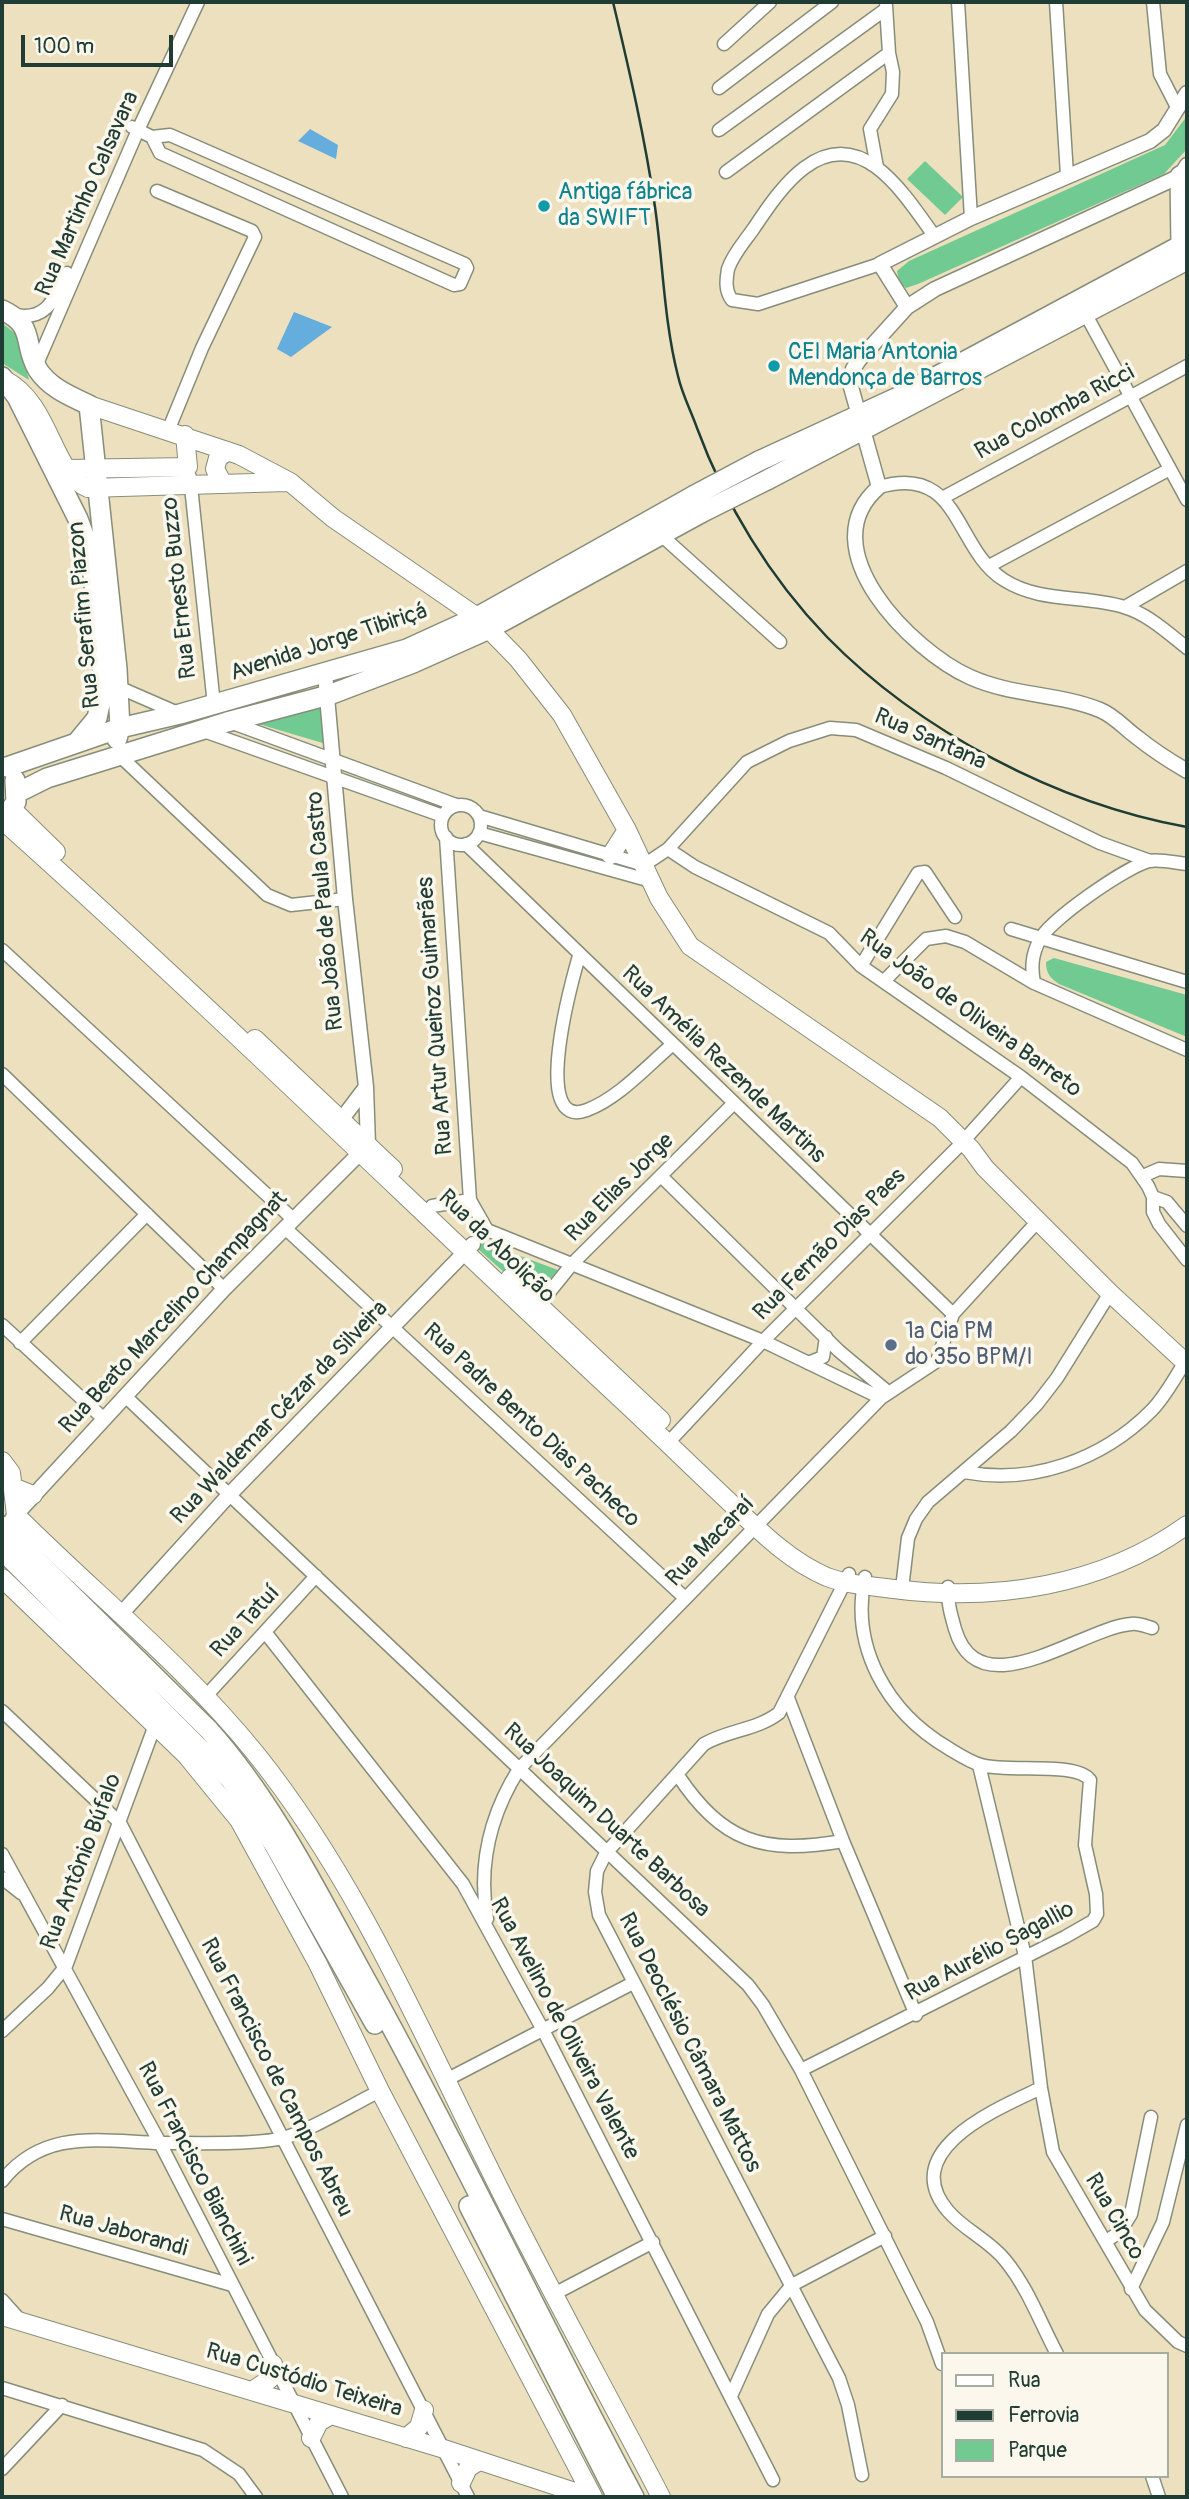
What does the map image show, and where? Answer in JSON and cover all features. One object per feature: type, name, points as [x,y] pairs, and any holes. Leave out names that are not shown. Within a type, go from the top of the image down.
[{"type":"main road","points":[[1184,170],[1185,249]]},
{"type":"main road","points":[[861,424],[1085,313],[1185,249]]},
{"type":"main road","points":[[861,424],[1185,249]]},
{"type":"main road","points":[[7,313],[23,325],[29,336],[36,366],[51,384],[89,405],[233,453],[290,482],[332,518],[483,623],[562,715],[676,927],[690,946],[940,1118],[960,1144],[1110,1293],[1186,1363]]},
{"type":"main road","points":[[3,379],[21,388],[33,402],[67,469],[80,485],[97,480],[190,475],[230,484],[290,482]]},
{"type":"main road","points":[[3,379],[17,397],[78,519],[91,555],[104,686],[97,718],[89,731],[71,746]]},
{"type":"main road","name":"Rua Serafim Piazon","points":[[47,778],[69,764],[109,747],[116,742],[120,728],[89,405]]},
{"type":"main road","name":"Avenida Jorge Tibiriçá","points":[[4,765],[71,746],[120,728],[325,674],[483,623],[662,535],[697,505],[759,461],[861,424]]},
{"type":"main road","name":"Avenida Jorge Tibiriçá","points":[[8,811],[47,778],[228,722],[329,695],[413,663],[697,505],[767,480],[861,424]]},
{"type":"main road","points":[[176,433],[190,475]]},
{"type":"main road","points":[[230,484],[215,468],[218,458],[233,453]]},
{"type":"main road","points":[[230,484],[243,472],[233,453]]},
{"type":"main road","points":[[4,765],[13,775],[8,811]]},
{"type":"main road","name":"Rua da Abolição","points":[[8,811],[672,1439],[795,1560],[856,1580],[996,1595],[1034,1588],[1103,1569],[1151,1548],[1187,1525]]},
{"type":"main road","points":[[611,855],[626,830]]},
{"type":"main road","name":"Rua da Abolição","points":[[363,1149],[432,1206],[470,1248],[539,1305],[672,1439]]},
{"type":"main road","points":[[2,1461],[11,1473],[13,1488],[6,1525]]},
{"type":"main road","points":[[13,1488],[33,1495]]},
{"type":"main road","points":[[6,1525],[121,1614],[206,1696],[256,1754],[317,1841],[382,1955],[554,2294],[661,2497]]},
{"type":"main road","points":[[6,1525],[209,1730],[238,1763],[283,1830],[390,2024],[634,2497]]},
{"type":"main road","points":[[2,1550],[173,1719],[230,1779],[253,1812],[384,2040],[617,2497]]},
{"type":"main road","points":[[2,1578],[155,1725],[214,1787],[239,1820],[318,1964],[380,2091],[592,2497]]},
{"type":"main road","name":"Rua da Abolição","points":[[856,1580],[903,1580],[948,1590]]},
{"type":"main road","name":"Rua Custódio Teixeira","points":[[2,2316],[444,2449],[592,2497]]},
{"type":"main road","points":[[252,2391],[270,2379],[273,2364]]},
{"type":"main road","points":[[406,2438],[419,2427],[424,2410]]},
{"type":"main road","points":[[311,2438],[319,2422],[331,2415]]},
{"type":"main road","points":[[549,2484],[562,2484],[569,2480],[573,2472],[570,2453]]},
{"type":"main road","points":[[465,2490],[468,2468],[479,2461]]},
{"type":"street","name":"Rua Martinho Calsavara","points":[[36,366],[189,2]]},
{"type":"street","name":"Rua Martinho Calsavara","points":[[7,313],[29,318],[50,307],[198,2]]},
{"type":"street","points":[[724,44],[770,2]]},
{"type":"street","points":[[719,88],[832,2]]},
{"type":"street","points":[[958,2],[971,218]]},
{"type":"street","points":[[1056,2],[1068,175]]},
{"type":"street","points":[[1153,2],[1160,74],[1178,109]]},
{"type":"street","points":[[877,167],[869,141],[870,129],[892,94],[893,72],[886,6]]},
{"type":"street","points":[[719,130],[886,6]]},
{"type":"street","points":[[726,172],[889,53]]},
{"type":"street","points":[[935,237],[912,205],[877,167],[853,156],[829,156],[816,160],[779,190],[734,257],[728,271],[727,291],[737,302],[758,304],[880,264],[935,237],[971,218],[1150,141],[1164,130],[1187,93]]},
{"type":"street","points":[[135,128],[152,137],[170,135],[465,264],[467,268],[460,284],[454,285],[160,153],[152,137]]},
{"type":"street","points":[[879,487],[851,387],[853,369],[907,307],[935,289],[1184,170]]},
{"type":"street","points":[[157,191],[252,231],[255,237],[202,348],[176,433]]},
{"type":"street","points":[[880,264],[907,307]]},
{"type":"street","points":[[1085,313],[1187,500]]},
{"type":"street","name":"Rua Colomba Ricci","points":[[944,497],[1187,366]]},
{"type":"street","points":[[989,566],[1170,469]]},
{"type":"street","name":"Rua Ernesto Buzzo","points":[[190,475],[214,705]]},
{"type":"street","points":[[1187,648],[1154,622],[1125,607],[1027,592],[1002,579],[989,566],[944,497],[922,486],[899,481],[879,487],[869,495],[858,514],[855,548],[871,587],[894,618],[920,644],[970,677],[1015,693],[1098,709],[1187,771]]},
{"type":"street","points":[[662,535],[780,642]]},
{"type":"street","points":[[1125,607],[1187,571]]},
{"type":"street","name":"Rua João de Paula Castro","points":[[325,674],[335,761],[345,900],[366,1087],[363,1149]]},
{"type":"street","points":[[118,687],[180,714]]},
{"type":"street","points":[[228,722],[456,805],[467,806],[479,816],[611,855],[648,873]]},
{"type":"street","name":"Rua Santana","points":[[648,873],[747,762],[789,741],[830,728],[856,730],[946,768],[1100,844],[1150,861],[1187,864]]},
{"type":"street","points":[[201,730],[443,816]]},
{"type":"street","points":[[120,756],[267,895],[291,905],[345,900]]},
{"type":"street","points":[[456,805],[443,816],[441,827],[446,837],[455,844],[466,844],[479,834]]},
{"type":"street","points":[[479,816],[479,834]]},
{"type":"street","points":[[479,834],[648,873]]},
{"type":"street","name":"Rua Artur Queiroz Guimarães","points":[[446,837],[470,1200],[487,1230],[572,1264]]},
{"type":"street","name":"Rua Amélia Rezende Martins","points":[[466,844],[579,956],[953,1314]]},
{"type":"street","name":"Rua João de Oliveira Barreto","points":[[668,849],[695,867],[828,933],[861,966],[1021,1077],[1132,1163],[1143,1176],[1153,1197],[1153,1212],[1159,1224],[1187,1260]]},
{"type":"street","points":[[1034,983],[1032,958],[1040,938],[1067,912],[1108,883],[1150,861]]},
{"type":"street","points":[[861,966],[918,873],[925,872],[934,882],[955,917]]},
{"type":"street","points":[[1011,929],[1187,982]]},
{"type":"street","points":[[884,981],[926,939],[946,936],[965,942],[1034,983],[1187,1050]]},
{"type":"street","name":"Rua Padre Bento Dias Pacheco","points":[[2,950],[289,1223],[394,1327],[685,1598]]},
{"type":"street","points":[[579,956],[566,1004],[556,1077],[557,1096],[561,1104],[572,1111],[584,1111],[607,1099],[673,1044]]},
{"type":"street","points":[[2,1074],[223,1289]]},
{"type":"street","name":"Rua Fernão Dias Paes","points":[[672,1439],[763,1341],[960,1144],[1021,1077]]},
{"type":"street","points":[[337,1125],[366,1087]]},
{"type":"street","name":"Rua Elias Jorge","points":[[539,1305],[572,1264],[734,1103]]},
{"type":"street","name":"Rua Beato Marcelino Champagnat","points":[[6,1525],[223,1289],[363,1149]]},
{"type":"street","points":[[1143,1176],[1159,1169],[1187,1171]]},
{"type":"street","points":[[662,1177],[884,1395]]},
{"type":"street","name":"Rua João de Oliveira Barreto","points":[[1153,1197],[1167,1202],[1187,1226]]},
{"type":"street","points":[[432,1206],[470,1200]]},
{"type":"street","points":[[20,1343],[147,1214]]},
{"type":"street","name":"Rua Macaraí","points":[[489,1930],[484,1903],[485,1852],[502,1796],[519,1769],[884,1395],[937,1361],[953,1314],[1038,1221]]},
{"type":"street","name":"Rua Waldemar Cézar da Silveira","points":[[121,1614],[229,1495],[470,1248]]},
{"type":"street","points":[[572,1264],[763,1341],[884,1395]]},
{"type":"street","points":[[903,1580],[908,1538],[916,1518],[928,1503],[1037,1404],[1057,1378],[1110,1293]]},
{"type":"street","points":[[2,1325],[104,1419]]},
{"type":"street","points":[[808,1363],[823,1357],[826,1337]]},
{"type":"street","points":[[964,1472],[990,1477],[1020,1476],[1077,1460],[1107,1446],[1151,1410],[1186,1363]]},
{"type":"street","name":"Rua Joaquim Duarte Barbosa","points":[[125,1396],[748,1985],[763,2005],[801,2070],[927,2322],[940,2358]]},
{"type":"street","name":"Rua Tatuí","points":[[206,1696],[316,1576]]},
{"type":"street","points":[[856,1580],[863,1636],[885,1689],[907,1717],[932,1739],[979,1765]]},
{"type":"street","name":"Rua Deoclésio Câmara Mattos","points":[[856,1580],[779,1713],[768,1721],[717,1736],[704,1744],[606,1853],[597,1871],[595,1892],[599,1915],[633,1983],[839,2378],[848,2405],[862,2475]]},
{"type":"street","points":[[948,1590],[958,1637],[966,1651],[981,1663],[994,1665],[1034,1658],[1129,1624],[1152,1629]]},
{"type":"street","name":"Rua Avelino de Oliveira Valente","points":[[265,1632],[439,1851],[489,1930],[653,2242],[773,2480]]},
{"type":"street","points":[[788,1698],[843,1841],[916,2015]]},
{"type":"street","name":"Rua Francisco de Campos Abreu","points":[[2,1712],[120,1823],[465,2490]]},
{"type":"street","name":"Rua Antônio Búfalo","points":[[2,2031],[48,1988],[66,1966],[155,1725]]},
{"type":"street","name":"Rua Aurélio Sagallio","points":[[801,2070],[916,2015],[1093,1921],[1098,1906],[1084,1845],[1090,1780],[1086,1774],[1070,1769],[1006,1770],[979,1765]]},
{"type":"street","name":"Rua Cinco","points":[[979,1765],[1025,1956],[1041,2088],[1058,2163],[1145,2310],[1178,2342],[1187,2346]]},
{"type":"street","points":[[677,1773],[712,1819],[745,1837],[794,1846],[843,1841]]},
{"type":"street","name":"Rua Francisco Bianchini","points":[[2,1854],[66,1966],[160,2143],[342,2497]]},
{"type":"street","points":[[2,1878],[29,1900]]},
{"type":"street","points":[[446,2080],[633,1983]]},
{"type":"street","points":[[1041,2088],[963,2130],[941,2154],[936,2177],[937,2192],[949,2213],[997,2251],[1025,2287],[1056,2352]]},
{"type":"street","points":[[2,2181],[20,2160],[41,2148],[71,2140],[160,2143],[284,2138],[380,2091]]},
{"type":"street","points":[[1106,2241],[1120,2232],[1130,2214],[1151,2117]]},
{"type":"street","points":[[1131,2289],[1163,2222],[1187,2125]]},
{"type":"street","name":"Rua Jaborandi","points":[[2,2219],[232,2285]]},
{"type":"street","points":[[731,2396],[768,2314],[792,2285],[885,2236]]},
{"type":"street","points":[[554,2294],[653,2242]]},
{"type":"street","points":[[2,2300],[21,2322]]},
{"type":"street","points":[[2,2388],[62,2404],[203,2450],[239,2474],[256,2497]]},
{"type":"street","points":[[2,2469],[62,2404]]},
{"type":"street","points":[[1153,2478],[1158,2497]]},
{"type":"green space","points":[[1187,116],[1187,149],[1164,174],[918,284],[906,288],[899,282],[897,271],[909,261],[1165,145]]},
{"type":"green space","points":[[925,161],[963,197],[945,215],[907,179]]},
{"type":"green space","points":[[2,323],[17,335],[29,380],[2,363]]},
{"type":"green space","points":[[326,702],[326,744],[252,722]]},
{"type":"green space","points":[[1054,958],[1187,995],[1187,1037],[1059,984],[1047,969],[1046,962]]},
{"type":"green space","points":[[480,1241],[558,1270],[533,1298],[478,1249]]},
{"type":"water","points":[[310,129],[338,145],[336,159],[298,141]]},
{"type":"water","points":[[294,312],[332,327],[291,357],[277,349]]},
{"type":"railway","points":[[613,2],[646,155],[658,228],[670,335],[680,383],[721,484],[768,565],[827,637],[904,703],[947,732],[993,759],[1041,782],[1089,801],[1187,827]]},
{"type":"place","name":"Antiga fábrica da SWIFT","points":[[544,206]]},
{"type":"place","name":"CEI Maria Antonia Mendonça de Barros","points":[[774,366]]},
{"type":"place","name":"1ª Cia PM do 35º BPM/I","points":[[891,1345]]}]
